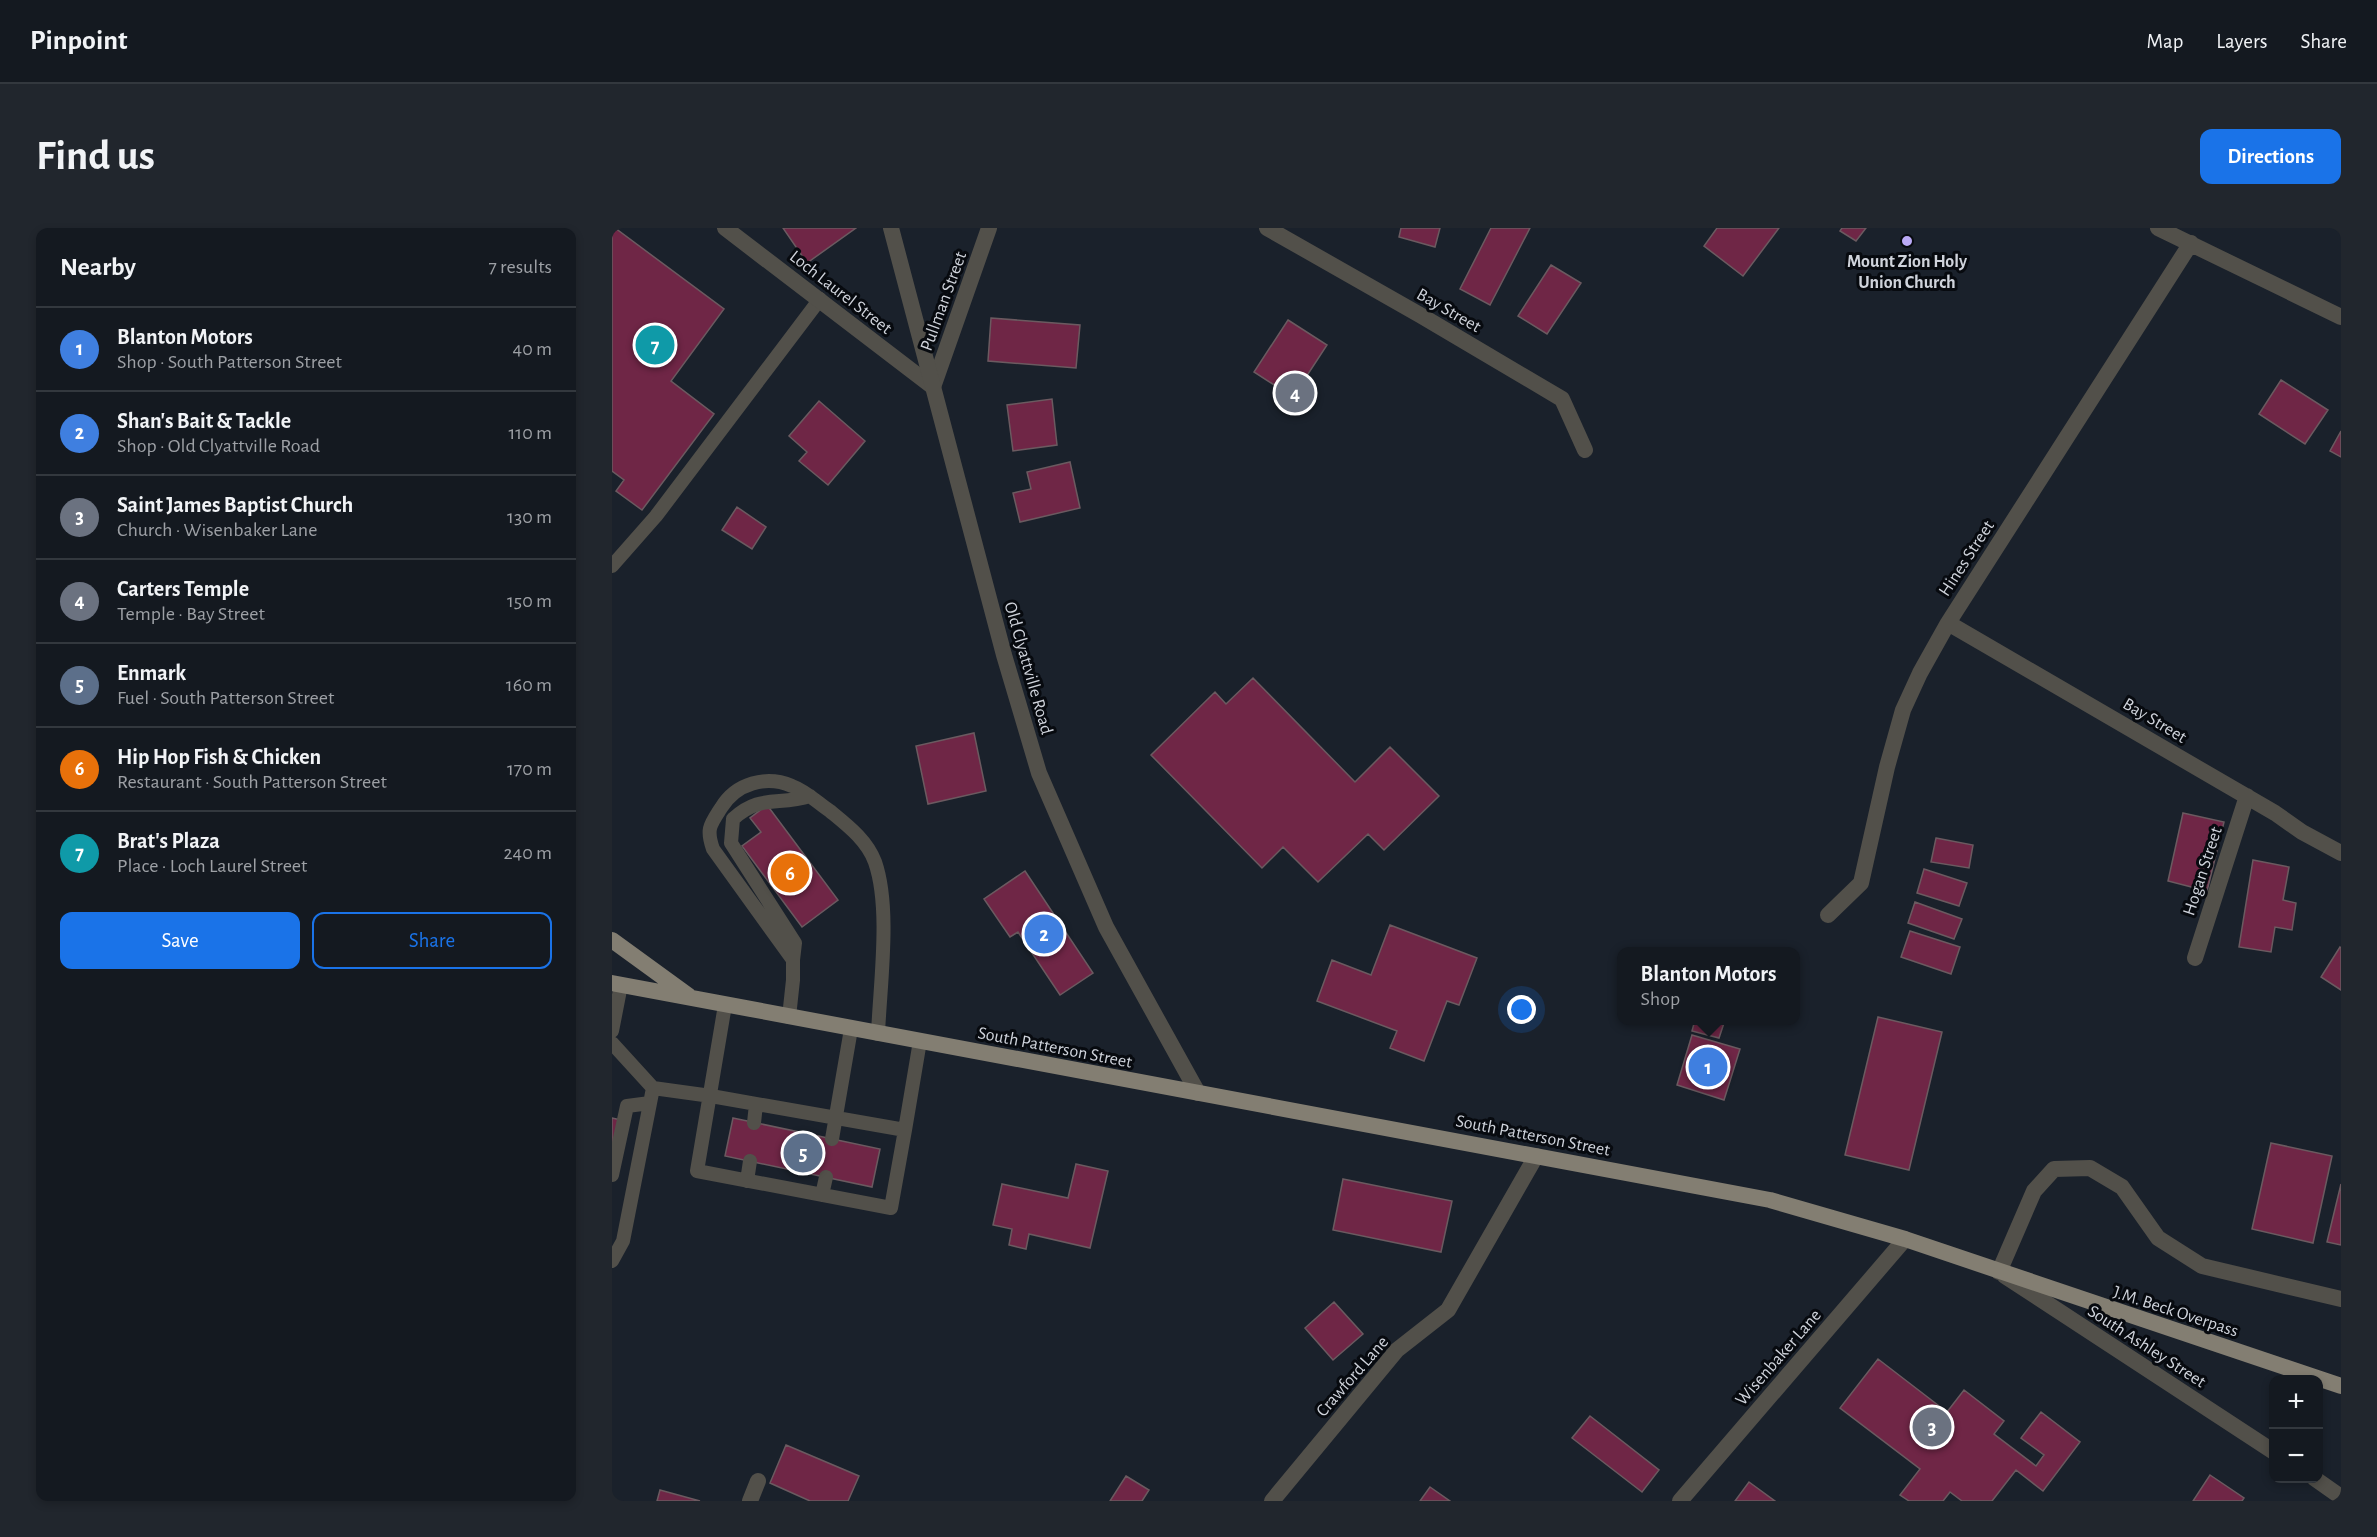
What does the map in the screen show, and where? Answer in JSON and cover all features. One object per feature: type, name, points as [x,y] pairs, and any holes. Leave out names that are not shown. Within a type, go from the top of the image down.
[{"type":"main road","points":[[612,940],[695,1000]]},
{"type":"main road","name":"South Patterson Street","points":[[616,984],[1770,1200],[1905,1239],[1999,1272]]},
{"type":"main road","name":"J.M. Beck Overpass","points":[[1999,1272],[2341,1386]]},
{"type":"street","name":"Loch Laurel Street","points":[[725,228],[933,387]]},
{"type":"street","name":"Old Clyattville Road","points":[[891,228],[1004,656],[1039,773],[1106,927],[1198,1093]]},
{"type":"street","name":"Pullman Street","points":[[933,387],[989,228]]},
{"type":"street","name":"Bay Street","points":[[1267,228],[1562,399],[1585,450]]},
{"type":"street","points":[[2158,228],[2341,317]]},
{"type":"street","name":"Hines Street","points":[[1828,915],[1861,883],[1887,767],[1903,710],[1920,673],[1948,622],[2191,243]]},
{"type":"street","name":"Bay Street","points":[[1948,622],[2341,853]]},
{"type":"street","name":"Hogan Street","points":[[2195,958],[2247,796]]},
{"type":"street","name":"Crawford Lane","points":[[1272,1501],[1397,1350],[1448,1310],[1536,1156]]},
{"type":"street","points":[[1999,1272],[2034,1191],[2054,1169],[2090,1168],[2122,1187],[2158,1238],[2202,1266],[2341,1299]]},
{"type":"street","name":"Wisenbaker Lane","points":[[1680,1501],[1905,1239]]},
{"type":"street","name":"South Ashley Street","points":[[1999,1272],[2269,1449]]},
{"type":"street","points":[[750,1501],[758,1481]]},
{"type":"street","points":[[2320,1483],[2341,1497]]},
{"type":"lane","points":[[612,566],[656,516],[820,299]]},
{"type":"lane","points":[[793,960],[713,849],[709,827],[725,801],[748,783],[767,781],[792,785],[850,826],[874,860],[880,884],[883,921],[878,1034]]},
{"type":"lane","points":[[789,1017],[795,943],[731,843],[733,819],[745,808],[764,801],[792,801],[810,796]]},
{"type":"lane","points":[[612,1030],[616,984]]},
{"type":"lane","points":[[725,1005],[697,1171],[891,1208],[920,1041]]},
{"type":"lane","points":[[832,1139],[851,1029]]},
{"type":"lane","points":[[612,1043],[653,1088],[905,1130]]},
{"type":"lane","points":[[612,1261],[623,1241],[653,1088]]},
{"type":"lane","points":[[612,1175],[627,1106],[650,1103]]},
{"type":"lane","points":[[754,1123],[756,1104]]},
{"type":"lane","points":[[747,1181],[750,1161]]},
{"type":"lane","points":[[822,1195],[826,1177]]},
{"type":"building","points":[[612,228],[724,309],[671,381],[714,414],[642,510],[616,491],[624,480],[612,471]]},
{"type":"building","points":[[783,228],[856,228],[807,263]]},
{"type":"building","points":[[1401,228],[1440,228],[1435,247],[1399,237]]},
{"type":"building","points":[[1491,228],[1530,228],[1490,305],[1460,289]]},
{"type":"building","points":[[1717,228],[1779,228],[1743,276],[1704,246]]},
{"type":"building","points":[[1842,228],[1866,228],[1856,241],[1840,231]]},
{"type":"building","points":[[1551,265],[1581,283],[1547,334],[1518,316]]},
{"type":"building","points":[[991,318],[1080,325],[1076,368],[988,361]]},
{"type":"building","points":[[1288,320],[1327,345],[1293,397],[1254,372]]},
{"type":"building","points":[[2281,380],[2328,410],[2305,444],[2259,414]]},
{"type":"building","points":[[1052,399],[1057,445],[1013,451],[1007,405]]},
{"type":"building","points":[[819,401],[865,441],[828,485],[799,461],[807,452],[789,436]]},
{"type":"building","points":[[2341,431],[2341,457],[2330,451]]},
{"type":"building","points":[[1070,462],[1080,508],[1020,522],[1013,493],[1031,489],[1027,472]]},
{"type":"building","points":[[737,507],[766,527],[752,549],[722,530]]},
{"type":"building","points":[[1253,678],[1355,782],[1390,747],[1439,796],[1384,850],[1368,834],[1318,882],[1283,847],[1262,868],[1151,755],[1215,692],[1226,704]]},
{"type":"building","points":[[974,733],[986,791],[928,804],[916,746]]},
{"type":"building","points":[[767,805],[838,900],[802,927],[742,846],[761,832],[750,818]]},
{"type":"building","points":[[2183,813],[2224,822],[2207,891],[2168,881]]},
{"type":"building","points":[[1936,838],[1973,845],[1969,868],[1931,862]]},
{"type":"building","points":[[2253,860],[2289,867],[2283,900],[2296,903],[2292,930],[2275,927],[2271,952],[2239,947]]},
{"type":"building","points":[[1924,869],[1967,883],[1959,906],[1917,893]]},
{"type":"building","points":[[1025,871],[1093,973],[1060,995],[1018,932],[1010,937],[984,899]]},
{"type":"building","points":[[1915,902],[1962,919],[1954,939],[1908,923]]},
{"type":"building","points":[[1390,925],[1477,958],[1459,1005],[1447,1001],[1424,1061],[1390,1048],[1397,1031],[1317,1001],[1332,960],[1371,975]]},
{"type":"building","points":[[1910,931],[1960,947],[1951,974],[1901,957]]},
{"type":"building","points":[[2341,948],[2341,990],[2321,977]]},
{"type":"building","points":[[1878,1017],[1942,1032],[1909,1170],[1845,1155]]},
{"type":"building","points":[[1694,1025],[1723,1025],[1719,1038],[1692,1031]]},
{"type":"building","points":[[1692,1035],[1740,1049],[1724,1100],[1677,1085]]},
{"type":"building","points":[[612,1118],[621,1120],[612,1152]]},
{"type":"building","points":[[733,1118],[880,1149],[872,1187],[725,1156]]},
{"type":"building","points":[[2271,1143],[2332,1156],[2313,1243],[2252,1229]]},
{"type":"building","points":[[1076,1164],[1108,1171],[1090,1248],[1029,1234],[1026,1249],[1009,1245],[1012,1229],[993,1225],[1002,1184],[1068,1198]]},
{"type":"building","points":[[1343,1179],[1452,1201],[1441,1252],[1333,1230]]},
{"type":"building","points":[[2341,1184],[2341,1245],[2327,1242]]},
{"type":"building","points":[[1334,1302],[1363,1334],[1333,1360],[1305,1328]]},
{"type":"building","points":[[1878,1359],[1947,1412],[1964,1390],[2004,1421],[1994,1434],[2036,1466],[2044,1455],[2021,1438],[2041,1412],[2080,1442],[2043,1491],[2016,1470],[1992,1501],[1962,1501],[1950,1492],[1943,1501],[1909,1501],[1900,1495],[1920,1469],[1840,1408]]},
{"type":"building","points":[[1590,1416],[1659,1470],[1642,1492],[1572,1438]]},
{"type":"building","points":[[786,1445],[859,1476],[848,1501],[810,1501],[770,1483]]},
{"type":"building","points":[[2210,1475],[2244,1498],[2242,1501],[2193,1501]]},
{"type":"building","points":[[1126,1476],[1149,1490],[1142,1501],[1110,1501]]},
{"type":"building","points":[[1749,1482],[1775,1501],[1735,1501]]},
{"type":"building","points":[[1430,1487],[1450,1501],[1420,1501]]},
{"type":"building","points":[[660,1490],[700,1501],[657,1501]]},
{"type":"place","name":"Mount Zion Holy Union Church","points":[[1907,241]]},
{"type":"place","name":"Brat's Plaza","points":[[655,345]]},
{"type":"place","name":"Carters Temple","points":[[1295,393]]},
{"type":"place","name":"Hip Hop Fish & Chicken","points":[[790,873]]},
{"type":"place","name":"Shan's Bait & Tackle","points":[[1044,934]]},
{"type":"place","name":"Blanton Motors","points":[[1708,1067]]},
{"type":"place","name":"Enmark","points":[[803,1153]]},
{"type":"place","name":"Saint James Baptist Church","points":[[1932,1427]]}]
